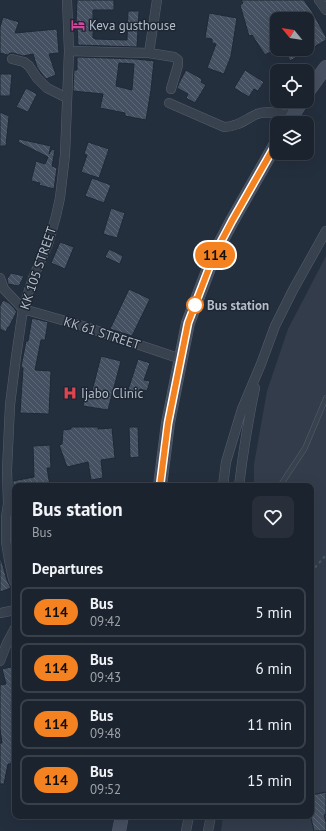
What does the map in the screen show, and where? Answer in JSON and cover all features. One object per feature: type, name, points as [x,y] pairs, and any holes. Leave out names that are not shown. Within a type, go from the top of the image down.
[{"type":"main road","points":[[314,84],[326,67]]},
{"type":"main road","points":[[314,89],[326,79]]},
{"type":"main road","points":[[160,483],[168,423],[188,323],[214,255],[270,154]]},
{"type":"main road","points":[[119,831],[121,819]]},
{"type":"street","name":"KK 105 STREET","points":[[12,575],[3,532],[8,504],[7,470],[10,405],[23,309],[33,278],[48,244],[60,198],[65,155],[69,51],[67,0]]},
{"type":"street","points":[[149,53],[157,0]]},
{"type":"street","points":[[319,0],[326,9]]},
{"type":"street","points":[[69,51],[149,53],[174,57],[178,60],[178,65],[171,89]]},
{"type":"street","points":[[12,59],[24,62],[29,66],[46,88],[67,98]]},
{"type":"street","points":[[169,103],[224,127],[231,127],[258,114],[271,113],[280,116]]},
{"type":"street","points":[[223,483],[226,462],[242,409],[275,326],[326,231]]},
{"type":"street","points":[[0,278],[2,290],[23,309]]},
{"type":"street","name":"KK 61 STREET","points":[[23,309],[83,326],[181,359]]},
{"type":"street","points":[[239,483],[242,454],[261,364]]},
{"type":"street","points":[[0,403],[10,405]]},
{"type":"street","points":[[0,613],[12,611]]},
{"type":"street","points":[[0,661],[12,634]]},
{"type":"street","points":[[186,831],[188,819]]},
{"type":"street","points":[[208,831],[210,819]]},
{"type":"lane","points":[[282,483],[305,448],[326,398]]},
{"type":"path","points":[[314,569],[326,555]]},
{"type":"shaded area","points":[[326,256],[326,831],[221,831],[223,819],[314,819],[314,483],[254,483],[254,464],[267,391],[288,329]]},
{"type":"building","points":[[77,0],[114,0],[114,10],[93,10],[93,38],[95,39],[127,40],[128,11],[139,11],[137,47],[78,45],[76,25]]},
{"type":"building","points":[[241,0],[304,0],[312,12],[270,12],[270,52],[265,55],[252,35],[249,36],[240,5],[243,3]]},
{"type":"building","points":[[209,13],[237,18],[231,56],[224,74],[207,68],[216,44],[212,43],[212,39],[205,38]]},
{"type":"building","points":[[314,15],[326,37],[326,40],[314,47]]},
{"type":"building","points":[[3,17],[19,22],[15,33],[57,29],[59,53],[49,54],[56,75],[46,79],[37,67],[33,54],[23,56],[13,53],[8,55],[0,53],[0,27]]},
{"type":"building","points":[[288,56],[299,56],[290,61]]},
{"type":"building","points":[[77,57],[154,61],[146,120],[125,116],[125,113],[100,108],[103,94],[73,91],[74,70],[77,70]],"holes":[[[119,63],[134,64],[132,90],[116,86]]]},
{"type":"building","points":[[186,70],[202,79],[201,82],[206,85],[195,103],[186,98],[188,94],[177,88]]},
{"type":"building","points":[[245,70],[264,82],[258,91],[254,89],[249,97],[234,88]]},
{"type":"building","points":[[0,74],[12,74],[10,96],[0,96]]},
{"type":"building","points":[[26,88],[37,94],[28,112],[16,107]]},
{"type":"building","points":[[0,112],[9,116],[6,146],[0,146]]},
{"type":"building","points":[[19,139],[51,146],[49,154],[52,149],[55,150],[52,166],[57,168],[54,189],[31,181],[36,161],[45,164],[48,157],[18,142]]},
{"type":"building","points":[[88,142],[109,149],[99,178],[81,172],[87,155],[84,154]]},
{"type":"building","points":[[92,178],[111,185],[104,203],[85,196]]},
{"type":"building","points":[[111,208],[125,213],[117,238],[103,234]]},
{"type":"building","points":[[60,242],[74,247],[65,269],[51,263]]},
{"type":"building","points":[[109,249],[123,256],[120,264],[105,257]]},
{"type":"building","points":[[11,273],[24,276],[19,286],[8,284],[7,279]]},
{"type":"building","points":[[129,289],[150,299],[132,336],[110,329]]},
{"type":"building","points":[[3,300],[9,303],[17,311],[6,332],[0,329],[0,306]]},
{"type":"building","points":[[32,318],[48,322],[45,340],[41,340],[35,370],[51,371],[49,414],[20,413],[23,368],[21,367]]},
{"type":"building","points":[[101,356],[121,361],[108,410],[83,406],[85,391],[92,391]]},
{"type":"building","points":[[138,359],[150,363],[144,380],[150,381],[147,391],[140,389],[139,393],[128,390]]},
{"type":"building","points":[[71,427],[98,427],[98,429],[112,428],[115,458],[101,460],[103,478],[91,480],[88,462],[67,467],[59,445],[62,444],[63,430],[71,429]]},
{"type":"building","points":[[129,427],[138,427],[139,457],[130,458]]},
{"type":"building","points":[[50,445],[51,468],[47,468],[50,483],[13,483],[13,481],[34,477],[33,446]]},
{"type":"building","points":[[0,559],[11,588],[0,592]]},
{"type":"building","points":[[12,667],[12,754],[11,764],[8,764],[4,784],[0,784],[0,743],[2,743],[0,729],[0,685],[6,684],[2,669]]},
{"type":"building","points":[[326,792],[326,815],[324,815],[326,831],[314,831],[311,819],[314,819],[314,794]]},
{"type":"bus line","name":"114","points":[[160,483],[168,423],[188,323],[214,255],[270,154]]},
{"type":"place","name":"Keva gusthouse","points":[[78,25]]},
{"type":"place","name":"Bus station","points":[[195,305]]},
{"type":"place","name":"Ijabo Clinic","points":[[70,393]]}]
